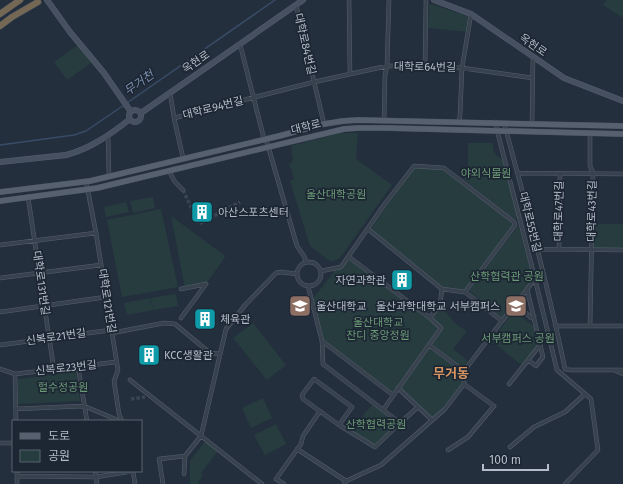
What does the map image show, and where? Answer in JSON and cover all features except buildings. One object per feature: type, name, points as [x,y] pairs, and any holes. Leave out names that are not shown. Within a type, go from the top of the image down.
[{"type":"highway","points":[[0,14],[19,0]]},
{"type":"highway","points":[[0,26],[12,17],[40,1]]},
{"type":"main road","points":[[0,10],[19,0]]},
{"type":"main road","points":[[47,0],[70,32],[104,72],[130,110],[130,120]]},
{"type":"main road","name":"옥현로","points":[[141,113],[303,0]]},
{"type":"main road","name":"옥현로","points":[[434,0],[471,14],[564,78],[623,101]]},
{"type":"main road","points":[[0,29],[40,1]]},
{"type":"main road","points":[[130,110],[136,110],[141,113],[142,117],[138,122],[130,120]]},
{"type":"main road","points":[[0,162],[74,153],[108,136],[130,120]]},
{"type":"main road","name":"대학로","points":[[0,192],[86,181],[324,124],[343,121],[384,120],[623,126]]},
{"type":"main road","name":"대학로","points":[[0,200],[87,189],[113,184],[344,129],[358,128],[623,134]]},
{"type":"main road","points":[[298,131],[290,134],[288,138],[292,140],[300,139]]},
{"type":"main road","points":[[231,147],[241,146],[244,148],[243,151],[232,155]]},
{"type":"street","points":[[349,0],[350,74]]},
{"type":"street","points":[[384,120],[388,0]]},
{"type":"street","points":[[425,66],[426,0]]},
{"type":"street","name":"대학로84번길","points":[[296,5],[324,124]]},
{"type":"street","name":"대학로64번길","points":[[459,122],[462,68],[471,14]]},
{"type":"street","name":"대학로94번길","points":[[240,44],[253,98],[297,246],[306,262]]},
{"type":"street","points":[[532,123],[533,57]]},
{"type":"street","name":"대학로64번길","points":[[314,82],[387,66],[462,68]]},
{"type":"street","points":[[462,68],[533,78]]},
{"type":"street","name":"대학로84번길","points":[[253,98],[314,82]]},
{"type":"street","points":[[170,92],[183,158]]},
{"type":"street","name":"대학로94번길","points":[[174,118],[253,98]]},
{"type":"street","points":[[495,122],[557,370],[591,399],[598,450],[565,484]]},
{"type":"street","name":"대학로55번길","points":[[504,123],[544,277],[565,369],[614,370]]},
{"type":"street","name":"대학로43번길","points":[[590,134],[590,166],[593,173],[590,326]]},
{"type":"street","points":[[108,136],[109,176]]},
{"type":"street","points":[[321,271],[341,267],[384,205],[414,166],[444,168],[516,225]]},
{"type":"street","points":[[168,171],[175,182],[183,190]]},
{"type":"street","name":"대학로43번길","points":[[518,173],[593,173]]},
{"type":"street","name":"대학로47번길","points":[[559,249],[560,173]]},
{"type":"street","points":[[593,173],[623,174]]},
{"type":"street","name":"대학로121번길","points":[[86,181],[96,232],[118,370],[114,380],[121,420]]},
{"type":"street","name":"대학로131번길","points":[[28,197],[54,370]]},
{"type":"street","points":[[465,292],[520,220]]},
{"type":"street","points":[[368,229],[442,289],[465,292],[502,321]]},
{"type":"street","points":[[0,245],[96,232]]},
{"type":"street","name":"대학로43번길","points":[[537,249],[591,250]]},
{"type":"street","points":[[591,250],[623,250]]},
{"type":"street","points":[[349,257],[441,328],[383,410]]},
{"type":"street","points":[[306,262],[315,263],[321,271],[321,278],[316,284],[308,286],[304,285],[298,280],[298,268],[306,262]]},
{"type":"street","points":[[0,278],[101,265]]},
{"type":"street","points":[[184,474],[185,456],[201,436],[226,329],[246,304],[276,273],[281,272],[297,274]]},
{"type":"street","points":[[297,449],[345,483],[381,465],[445,409],[464,384],[464,371],[535,279],[544,277]]},
{"type":"street","points":[[181,289],[206,284],[181,318]]},
{"type":"street","points":[[308,286],[322,342],[323,364],[400,423]]},
{"type":"street","points":[[430,318],[440,304],[442,289]]},
{"type":"street","points":[[527,289],[543,357],[536,366],[528,360]]},
{"type":"street","points":[[0,312],[106,297]]},
{"type":"street","points":[[516,303],[531,318],[534,316]]},
{"type":"street","name":"신복로21번길","points":[[0,345],[164,323],[175,324],[210,353],[220,354]]},
{"type":"street","points":[[556,326],[623,326]]},
{"type":"street","points":[[322,342],[393,395]]},
{"type":"street","points":[[509,384],[540,344]]},
{"type":"street","points":[[429,345],[464,371]]},
{"type":"street","name":"신복로23번길","points":[[0,369],[15,374],[116,362]]},
{"type":"street","points":[[78,367],[87,420]]},
{"type":"street","points":[[614,370],[623,370]]},
{"type":"street","points":[[614,370],[623,374]]},
{"type":"street","points":[[15,374],[16,420]]},
{"type":"street","points":[[339,425],[352,407],[314,379],[302,395],[303,399],[339,425],[375,447],[418,407]]},
{"type":"street","points":[[130,380],[261,484]]},
{"type":"street","points":[[448,450],[468,437],[494,406],[464,384]]},
{"type":"street","points":[[398,388],[432,420]]},
{"type":"street","points":[[510,447],[534,427],[565,412],[585,394]]},
{"type":"street","points":[[145,397],[151,396]]},
{"type":"street","points":[[16,409],[84,406],[119,420]]},
{"type":"street","points":[[284,484],[276,479],[301,444],[303,436],[320,411]]},
{"type":"street","points":[[0,443],[12,443]]},
{"type":"street","points":[[163,484],[160,459],[185,456]]},
{"type":"street","points":[[17,472],[18,484]]},
{"type":"street","points":[[95,472],[97,484]]},
{"type":"street","points":[[17,476],[96,477],[127,472]]},
{"type":"street","points":[[133,472],[135,484]]},
{"type":"green space","points":[[607,0],[623,0],[623,18],[603,5]]},
{"type":"green space","points":[[431,4],[470,17],[467,32],[428,28],[429,5]]},
{"type":"green space","points":[[78,45],[91,63],[67,80],[54,62]]},
{"type":"green space","name":"울산대학공원","points":[[340,133],[358,133],[356,159],[392,185],[340,258],[331,261],[310,246],[290,181],[294,179],[289,163],[291,164],[293,160],[291,146]]},
{"type":"green space","name":"야외식물원","points":[[468,143],[493,143],[494,153],[502,158],[518,217],[516,219],[463,179],[468,174]]},
{"type":"green space","points":[[415,167],[444,169],[513,225],[464,290],[445,288],[371,229]]},
{"type":"green space","points":[[153,197],[155,208],[133,213],[130,201]]},
{"type":"green space","points":[[126,202],[129,212],[106,217],[104,207]]},
{"type":"green space","points":[[161,209],[178,287],[122,297],[107,220]]},
{"type":"green space","points":[[171,216],[224,255],[225,257],[206,284],[185,288]]},
{"type":"green space","points":[[594,224],[623,224],[623,248],[593,248]]},
{"type":"green space","name":"산학협력관 공원","points":[[518,226],[533,278],[502,318],[469,291]]},
{"type":"green space","name":"울산대학교 잔디 중앙정원","points":[[349,257],[441,328],[393,395],[322,341],[312,300],[333,273],[333,269],[341,267]]},
{"type":"green space","points":[[176,294],[178,306],[153,310],[151,298]]},
{"type":"green space","points":[[150,298],[153,310],[127,315],[124,303]]},
{"type":"green space","points":[[441,307],[457,325],[467,331],[453,349],[468,361],[463,368],[431,344],[443,327],[432,318]]},
{"type":"green space","name":"서부캠퍼스 공원","points":[[514,311],[536,328],[540,345],[523,366],[491,341]]},
{"type":"green space","points":[[253,323],[286,365],[267,380],[233,338]]},
{"type":"green space","points":[[429,347],[463,371],[463,383],[444,408],[432,418],[399,388]]},
{"type":"green space","name":"헐수정공원","points":[[76,372],[80,401],[18,404],[18,379]]},
{"type":"green space","points":[[263,398],[272,418],[251,428],[242,408]]},
{"type":"green space","name":"산학협력공원","points":[[374,403],[400,423],[375,447],[349,431]]},
{"type":"green space","points":[[276,424],[286,444],[265,455],[254,435]]},
{"type":"green space","points":[[206,440],[219,450],[201,473],[203,475],[198,483],[199,484],[190,484],[190,461]]},
{"type":"waterway","name":"무거천","points":[[127,103],[275,0]]},
{"type":"waterway","name":"무거천","points":[[0,145],[74,135],[86,131],[124,105]]},
{"type":"tunnel","points":[[183,190],[199,224],[240,202]]},
{"type":"tunnel","points":[[131,399],[145,397]]},
{"type":"place","name":"아산스포츠센터","points":[[202,212]]},
{"type":"place","name":"자연과학관","points":[[402,280]]},
{"type":"place","name":"울산대학교","points":[[300,306]]},
{"type":"place","name":"울산과학대학교 서부캠퍼스","points":[[516,306]]},
{"type":"place","name":"체육관","points":[[205,319]]},
{"type":"place","name":"KCC생활관","points":[[149,355]]},
{"type":"district","name":"무거동","points":[[451,373]]}]
